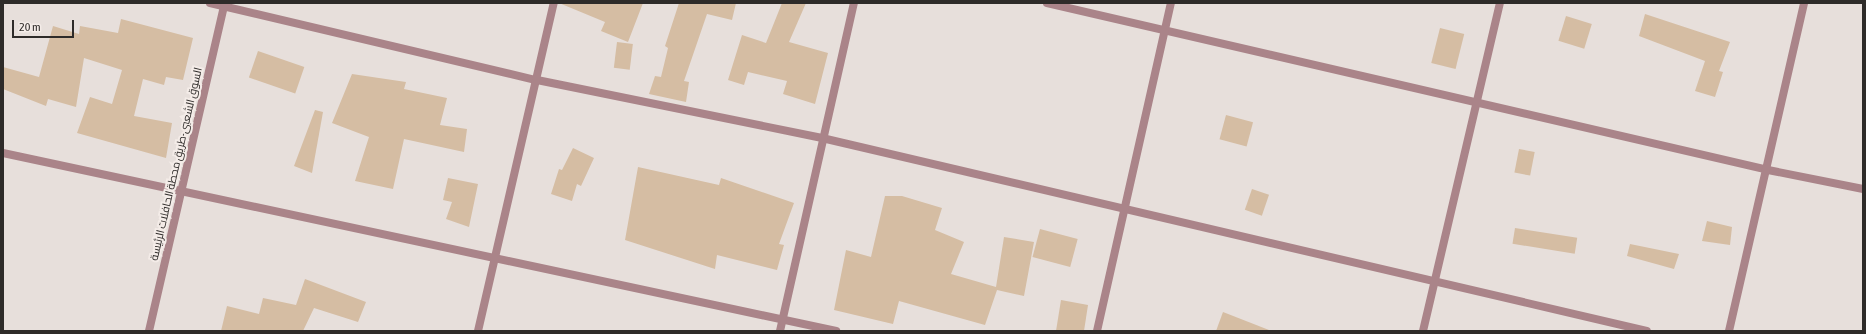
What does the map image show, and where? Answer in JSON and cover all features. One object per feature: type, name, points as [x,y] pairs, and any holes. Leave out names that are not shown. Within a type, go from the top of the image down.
[{"type":"street","points":[[210,3],[225,5],[536,80],[822,138],[1647,331]]},
{"type":"street","points":[[478,331],[554,3]]},
{"type":"street","points":[[780,331],[822,138],[854,3]]},
{"type":"street","points":[[1047,3],[1768,170],[1863,189]]},
{"type":"street","points":[[1097,331],[1126,208],[1171,3]]},
{"type":"street","points":[[1423,331],[1479,102],[1500,3]]},
{"type":"street","points":[[1729,331],[1768,170],[1804,3]]},
{"type":"street","name":"السوق الشعبى-طريق محطة الحافلات الرئيسة","points":[[149,331],[180,190],[225,5]]},
{"type":"street","points":[[3,153],[180,190],[495,261],[836,331]]},
{"type":"building","points":[[559,3],[643,3],[628,42],[601,31],[605,22]]},
{"type":"building","points":[[679,3],[736,3],[732,20],[707,14],[684,81],[689,82],[686,102],[649,94],[655,76],[661,77],[668,48],[665,46]]},
{"type":"building","points":[[782,3],[806,3],[789,42],[828,53],[815,104],[783,94],[787,81],[748,72],[744,85],[728,80],[742,35],[766,43]]},
{"type":"building","points":[[1645,14],[1730,42],[1719,71],[1723,72],[1715,97],[1695,91],[1705,61],[1639,36]]},
{"type":"building","points":[[1566,16],[1592,24],[1584,49],[1558,41]]},
{"type":"building","points":[[121,19],[193,38],[183,80],[166,77],[164,85],[143,79],[134,116],[172,123],[166,158],[77,133],[90,97],[112,104],[122,70],[84,58],[76,107],[48,99],[46,106],[3,89],[3,67],[39,77],[53,26],[79,34],[80,26],[118,33]]},
{"type":"building","points":[[1440,28],[1464,34],[1456,69],[1431,63]]},
{"type":"building","points":[[617,42],[633,44],[630,70],[614,68]]},
{"type":"building","points":[[258,51],[304,67],[295,93],[249,77]]},
{"type":"building","points":[[352,74],[406,82],[404,89],[447,98],[440,125],[467,129],[464,152],[404,139],[393,189],[355,181],[369,137],[332,123]]},
{"type":"building","points":[[315,110],[323,112],[312,173],[294,166]]},
{"type":"building","points":[[1226,115],[1253,122],[1247,146],[1220,139]]},
{"type":"building","points":[[573,148],[594,158],[581,186],[577,184],[572,201],[551,194],[559,169],[562,170]]},
{"type":"building","points":[[1519,149],[1535,152],[1530,176],[1514,173]]},
{"type":"building","points":[[638,167],[719,185],[721,178],[794,203],[779,244],[784,245],[777,270],[717,255],[715,269],[625,240]]},
{"type":"building","points":[[448,178],[478,184],[469,227],[446,219],[452,202],[443,200]]},
{"type":"building","points":[[1252,189],[1269,195],[1262,216],[1245,210]]},
{"type":"building","points":[[885,196],[902,196],[942,208],[935,230],[964,242],[951,274],[996,287],[1004,237],[1034,242],[1024,296],[997,290],[985,325],[899,301],[893,324],[834,310],[846,250],[871,257]]},
{"type":"building","points":[[1707,221],[1732,227],[1730,245],[1702,241]]},
{"type":"building","points":[[1515,228],[1577,238],[1575,254],[1512,244]]},
{"type":"building","points":[[1040,229],[1078,239],[1070,267],[1032,257]]},
{"type":"building","points":[[1630,244],[1679,254],[1674,269],[1627,256]]},
{"type":"building","points":[[305,279],[366,302],[358,322],[314,308],[303,331],[221,331],[227,306],[259,314],[263,298],[296,305]]},
{"type":"building","points":[[1061,300],[1088,305],[1084,331],[1056,331]]},
{"type":"building","points":[[1223,312],[1269,330],[1269,331],[1216,331]]}]
